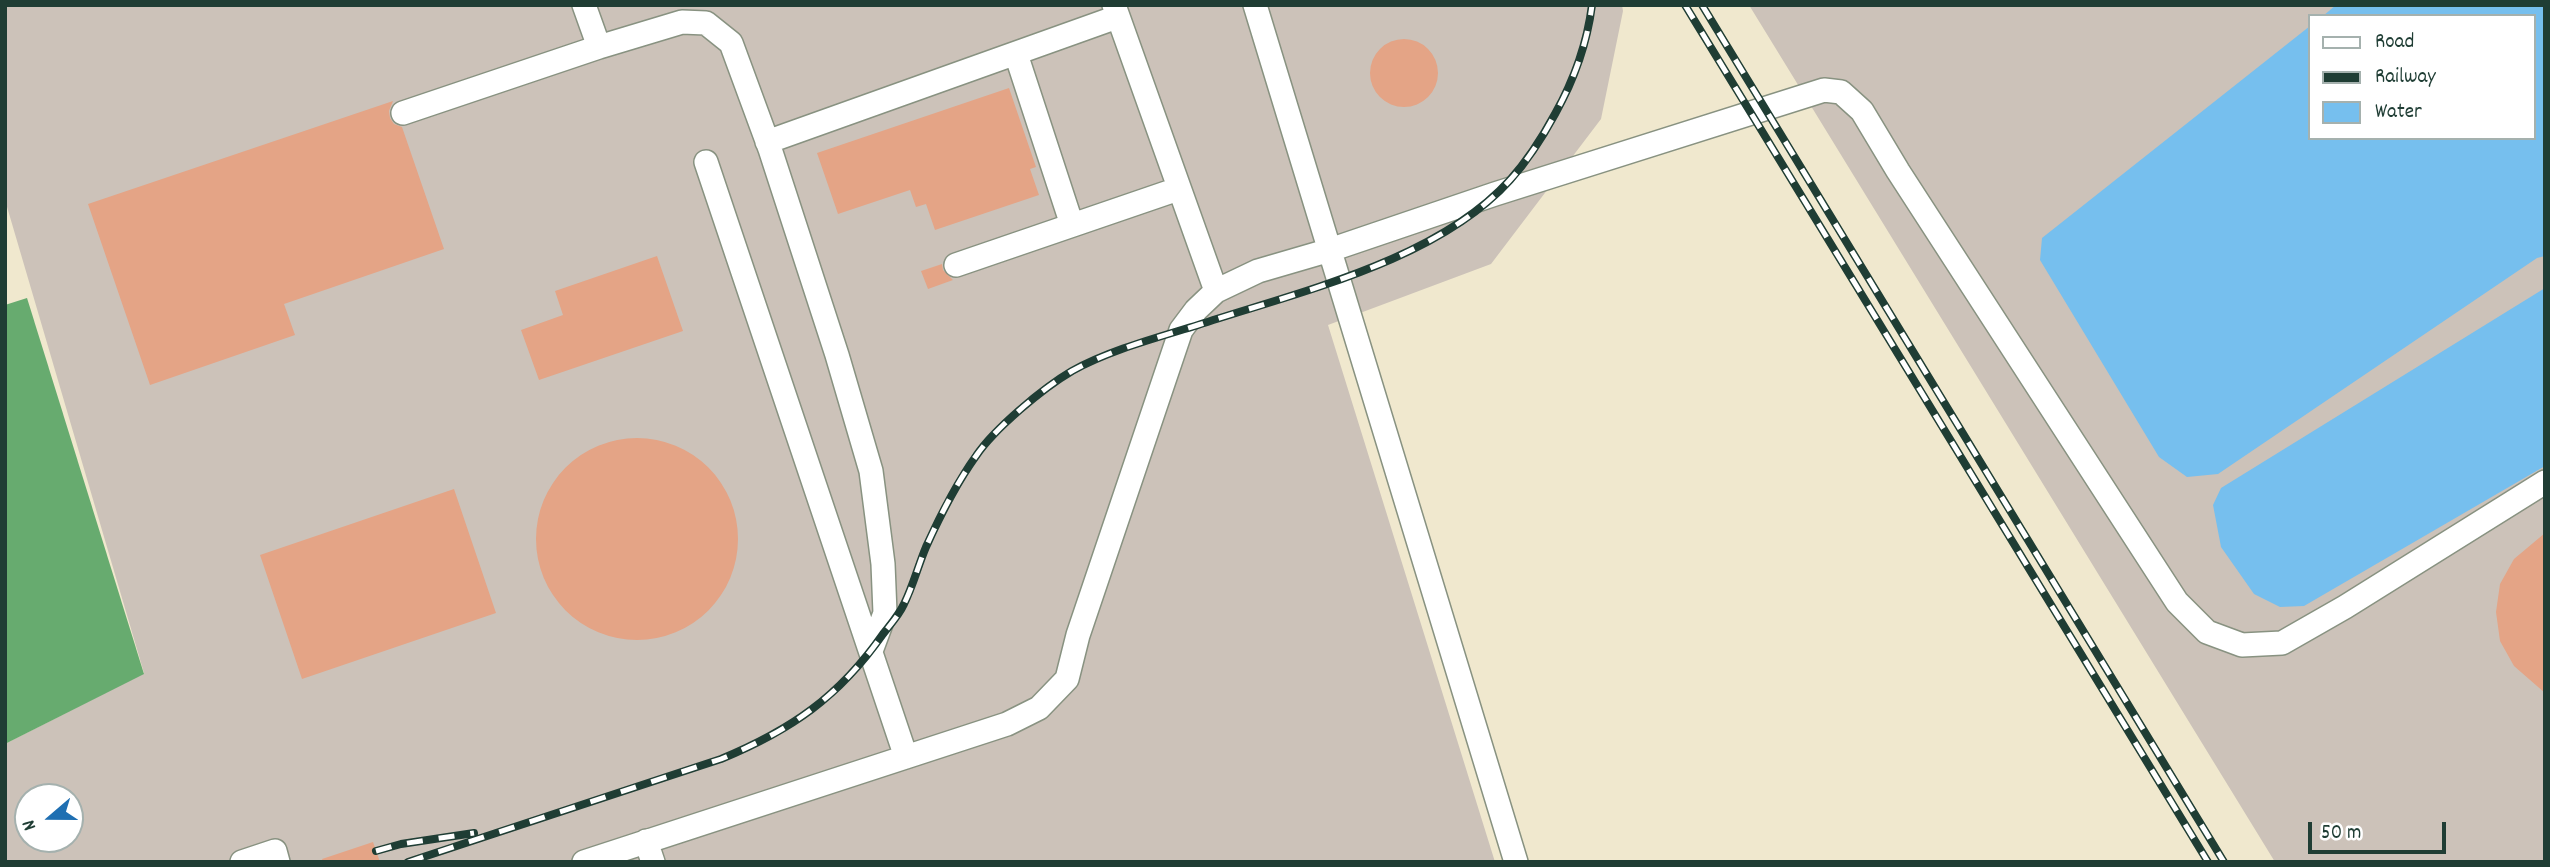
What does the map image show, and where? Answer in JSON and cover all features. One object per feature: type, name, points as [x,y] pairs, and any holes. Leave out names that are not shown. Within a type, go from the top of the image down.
[{"type":"lane","points":[[584,5],[599,47]]},
{"type":"lane","points":[[1255,5],[1516,862]]},
{"type":"lane","points":[[767,142],[1016,54],[1115,11],[1216,291]]},
{"type":"lane","points":[[403,113],[599,47],[682,23],[706,23],[731,43],[767,142],[872,471],[883,564],[885,612],[871,651]]},
{"type":"lane","points":[[1016,54],[1072,225]]},
{"type":"lane","points":[[584,862],[650,852],[906,757],[1007,724],[1039,708],[1067,679],[1078,635],[1181,330],[1196,310],[1216,291],[1258,271],[1824,90],[1841,92],[1862,111],[2177,602],[2207,632],[2242,645],[2282,643],[2545,482]]},
{"type":"lane","points":[[706,162],[906,757]]},
{"type":"lane","points":[[956,265],[1178,188]]},
{"type":"lane","points":[[243,862],[275,851],[278,862]]},
{"type":"shaded area","points":[[5,5],[1622,5],[1601,119],[1491,264],[1328,325],[1495,862],[5,862],[5,744],[144,673],[5,200]]},
{"type":"shaded area","points":[[1749,5],[2545,5],[2545,862],[2275,862]]},
{"type":"green space","points":[[27,298],[144,674],[5,744],[5,305]]},
{"type":"water","points":[[2336,5],[2545,5],[2545,256],[2537,258],[2218,474],[2187,477],[2159,457],[2040,260],[2042,238],[2308,28],[2308,140],[2536,140],[2536,14],[2325,14]]},
{"type":"water","points":[[2545,288],[2545,466],[2304,606],[2280,607],[2254,594],[2221,547],[2213,505],[2221,488]]},
{"type":"building","points":[[1411,39],[1432,54],[1438,66],[1436,86],[1428,97],[1411,107],[1397,107],[1380,97],[1372,86],[1370,66],[1380,49],[1391,41]]},
{"type":"building","points":[[1009,88],[1036,167],[1030,169],[1039,195],[935,230],[926,204],[916,207],[910,190],[838,214],[817,153]]},
{"type":"building","points":[[393,101],[389,111],[390,118],[394,124],[402,127],[444,249],[284,304],[295,335],[150,385],[88,204]]},
{"type":"building","points":[[657,256],[683,331],[539,380],[521,330],[563,315],[555,291]]},
{"type":"building","points":[[942,264],[943,270],[953,280],[928,289],[921,271]]},
{"type":"building","points":[[637,438],[676,446],[693,455],[708,468],[721,483],[730,500],[738,539],[730,578],[721,595],[708,610],[693,623],[676,632],[637,640],[598,632],[581,623],[566,610],[553,595],[544,578],[536,539],[544,500],[553,483],[566,468],[581,455],[598,446]]},
{"type":"building","points":[[454,489],[496,613],[302,679],[260,555]]},
{"type":"building","points":[[2545,533],[2545,693],[2514,666],[2500,641],[2496,612],[2500,584],[2514,559]]},
{"type":"building","points":[[373,842],[380,862],[323,862],[322,859]]},
{"type":"railway","points":[[408,862],[721,759],[770,736],[812,709],[849,676],[897,616],[931,535],[962,478],[984,445],[1020,410],[1060,378],[1102,357],[1364,270],[1406,253],[1445,232],[1480,208],[1523,165],[1555,114],[1579,61],[1592,5]]},
{"type":"railway","points":[[1685,5],[2208,862]]},
{"type":"railway","points":[[1702,5],[2224,862]]},
{"type":"railway","points":[[376,851],[401,844],[474,833]]}]
